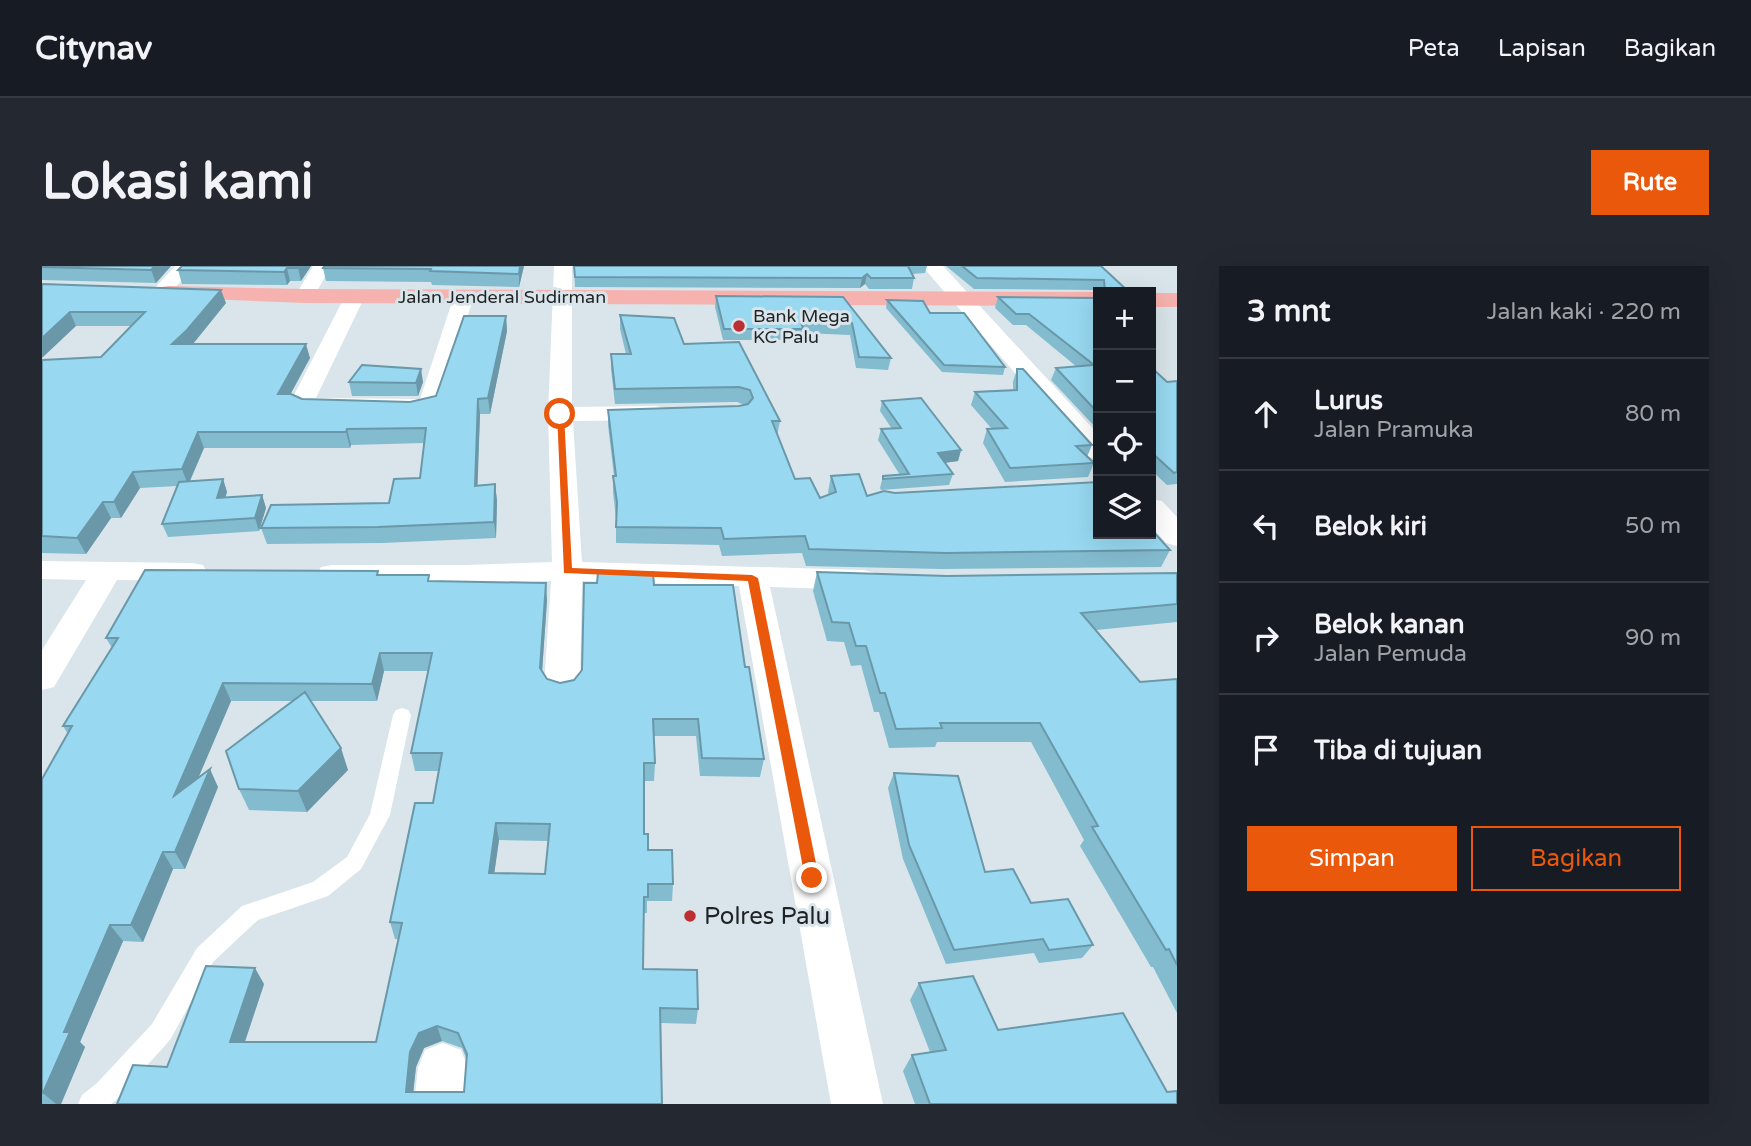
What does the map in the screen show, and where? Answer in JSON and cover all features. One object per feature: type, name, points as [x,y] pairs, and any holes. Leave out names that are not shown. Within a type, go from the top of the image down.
[{"type":"highway","name":"Jalan Jenderal Sudirman","points":[[148,293],[1093,299]]},
{"type":"highway","points":[[1156,300],[1177,300]]},
{"type":"street","points":[[148,293],[185,266]]},
{"type":"street","points":[[304,296],[322,266]]},
{"type":"street","points":[[562,686],[567,571],[560,414],[563,266]]},
{"type":"street","points":[[932,266],[1093,445]]},
{"type":"street","points":[[355,296],[303,401],[306,405],[413,408],[430,404],[464,296]]},
{"type":"street","points":[[560,414],[675,413]]},
{"type":"street","points":[[1156,513],[1177,536]]},
{"type":"street","points":[[42,570],[217,572]]},
{"type":"street","points":[[42,678],[107,571]]},
{"type":"street","points":[[300,573],[466,575],[567,571],[887,581]]},
{"type":"street","points":[[752,578],[857,1104]]},
{"type":"lane","points":[[91,1104],[106,1092],[161,1032],[205,955],[250,913],[320,889],[354,863],[380,815],[402,715]]},
{"type":"building","points":[[42,266],[155,266],[151,270]]},
{"type":"building","points":[[182,266],[299,266],[287,268],[284,272],[178,270]]},
{"type":"building","points":[[520,266],[519,274],[430,271],[431,269],[323,268]]},
{"type":"building","points":[[574,266],[908,266],[914,278],[871,278],[867,274],[862,278],[575,277]]},
{"type":"building","points":[[962,266],[1101,266],[1124,287],[1105,287],[1104,280],[977,278]]},
{"type":"building","points":[[42,284],[221,290],[172,344],[306,344],[278,394],[291,394],[302,399],[410,402],[436,396],[464,316],[506,316],[488,398],[478,399],[475,486],[495,484],[494,522],[261,528],[271,505],[389,503],[394,479],[420,478],[426,428],[347,429],[346,432],[198,432],[182,469],[133,472],[114,502],[103,502],[77,538],[42,536],[42,360],[101,357],[145,312],[70,312],[42,338]]},
{"type":"building","points":[[716,296],[843,297],[891,358],[859,357],[852,323],[801,322],[803,329],[724,329]]},
{"type":"building","points":[[998,297],[1093,298],[1093,364],[1029,314],[1016,314]]},
{"type":"building","points":[[887,300],[923,301],[930,313],[964,313],[1005,367],[944,365]]},
{"type":"building","points":[[620,315],[674,318],[684,344],[739,342],[780,421],[772,421],[795,479],[810,478],[820,498],[836,492],[831,476],[859,474],[867,496],[884,491],[895,493],[1093,482],[1093,539],[1156,539],[1156,535],[1170,550],[946,553],[809,549],[805,536],[724,539],[721,528],[616,527],[617,502],[613,476],[616,476],[608,410],[739,406],[748,404],[753,398],[750,390],[739,387],[615,389],[611,354],[631,354]]},
{"type":"building","points":[[362,365],[421,369],[416,383],[349,382]]},
{"type":"building","points":[[1093,365],[1093,408],[1056,368]]},
{"type":"building","points":[[1017,369],[1023,369],[1092,445],[1076,446],[1093,463],[1010,468],[987,429],[1007,428],[975,392],[1017,390]]},
{"type":"building","points":[[1156,372],[1167,382],[1177,381],[1177,472],[1174,473],[1156,457]]},
{"type":"building","points":[[921,398],[961,450],[938,453],[953,474],[883,479],[883,476],[909,474],[881,429],[901,428],[882,401]]},
{"type":"building","points":[[223,479],[217,498],[262,495],[255,518],[162,524],[179,482]]},
{"type":"building","points":[[145,570],[378,571],[377,575],[429,575],[428,581],[546,583],[540,668],[547,679],[560,683],[574,680],[582,670],[584,583],[597,583],[598,572],[653,572],[654,585],[733,585],[745,667],[749,667],[764,759],[702,758],[698,719],[653,719],[655,763],[644,763],[644,834],[648,834],[648,850],[672,850],[673,884],[648,884],[648,897],[644,897],[643,969],[697,970],[698,1009],[660,1008],[662,1104],[117,1104],[133,1065],[167,1067],[206,966],[255,968],[230,1042],[376,1042],[402,923],[390,922],[415,803],[433,803],[442,753],[411,753],[432,653],[380,653],[372,684],[223,683],[174,796],[210,769],[175,852],[163,852],[131,925],[110,925],[64,1032],[70,1032],[42,1093],[42,779],[72,726],[63,726],[118,638],[106,638]],"holes":[[[496,823],[550,824],[545,874],[489,873]],[[437,1026],[458,1033],[467,1054],[464,1092],[406,1092],[410,1052],[419,1033]]]},
{"type":"building","points":[[817,572],[947,576],[1177,573],[1177,604],[1081,613],[1140,682],[1177,679],[1177,965],[1092,827],[1098,826],[1040,723],[940,723],[942,728],[896,729],[885,693],[880,693],[866,646],[856,646],[849,623],[832,622]]},
{"type":"building","points":[[305,692],[341,748],[298,791],[239,789],[226,751]]},
{"type":"building","points":[[894,773],[958,776],[985,872],[1013,869],[1031,903],[1068,899],[1093,945],[1049,950],[1043,939],[954,950],[909,845]]},
{"type":"building","points":[[973,976],[998,1030],[1123,1013],[1167,1092],[1177,1091],[1177,1104],[930,1104],[912,1055],[946,1050],[919,983]]},
{"type":"place","name":"Bank Mega KC Palu","points":[[739,326]]},
{"type":"place","name":"Polres Palu","points":[[690,916]]},
{"type":"route","points":[[560,414],[567,571],[752,578],[812,878]]}]
